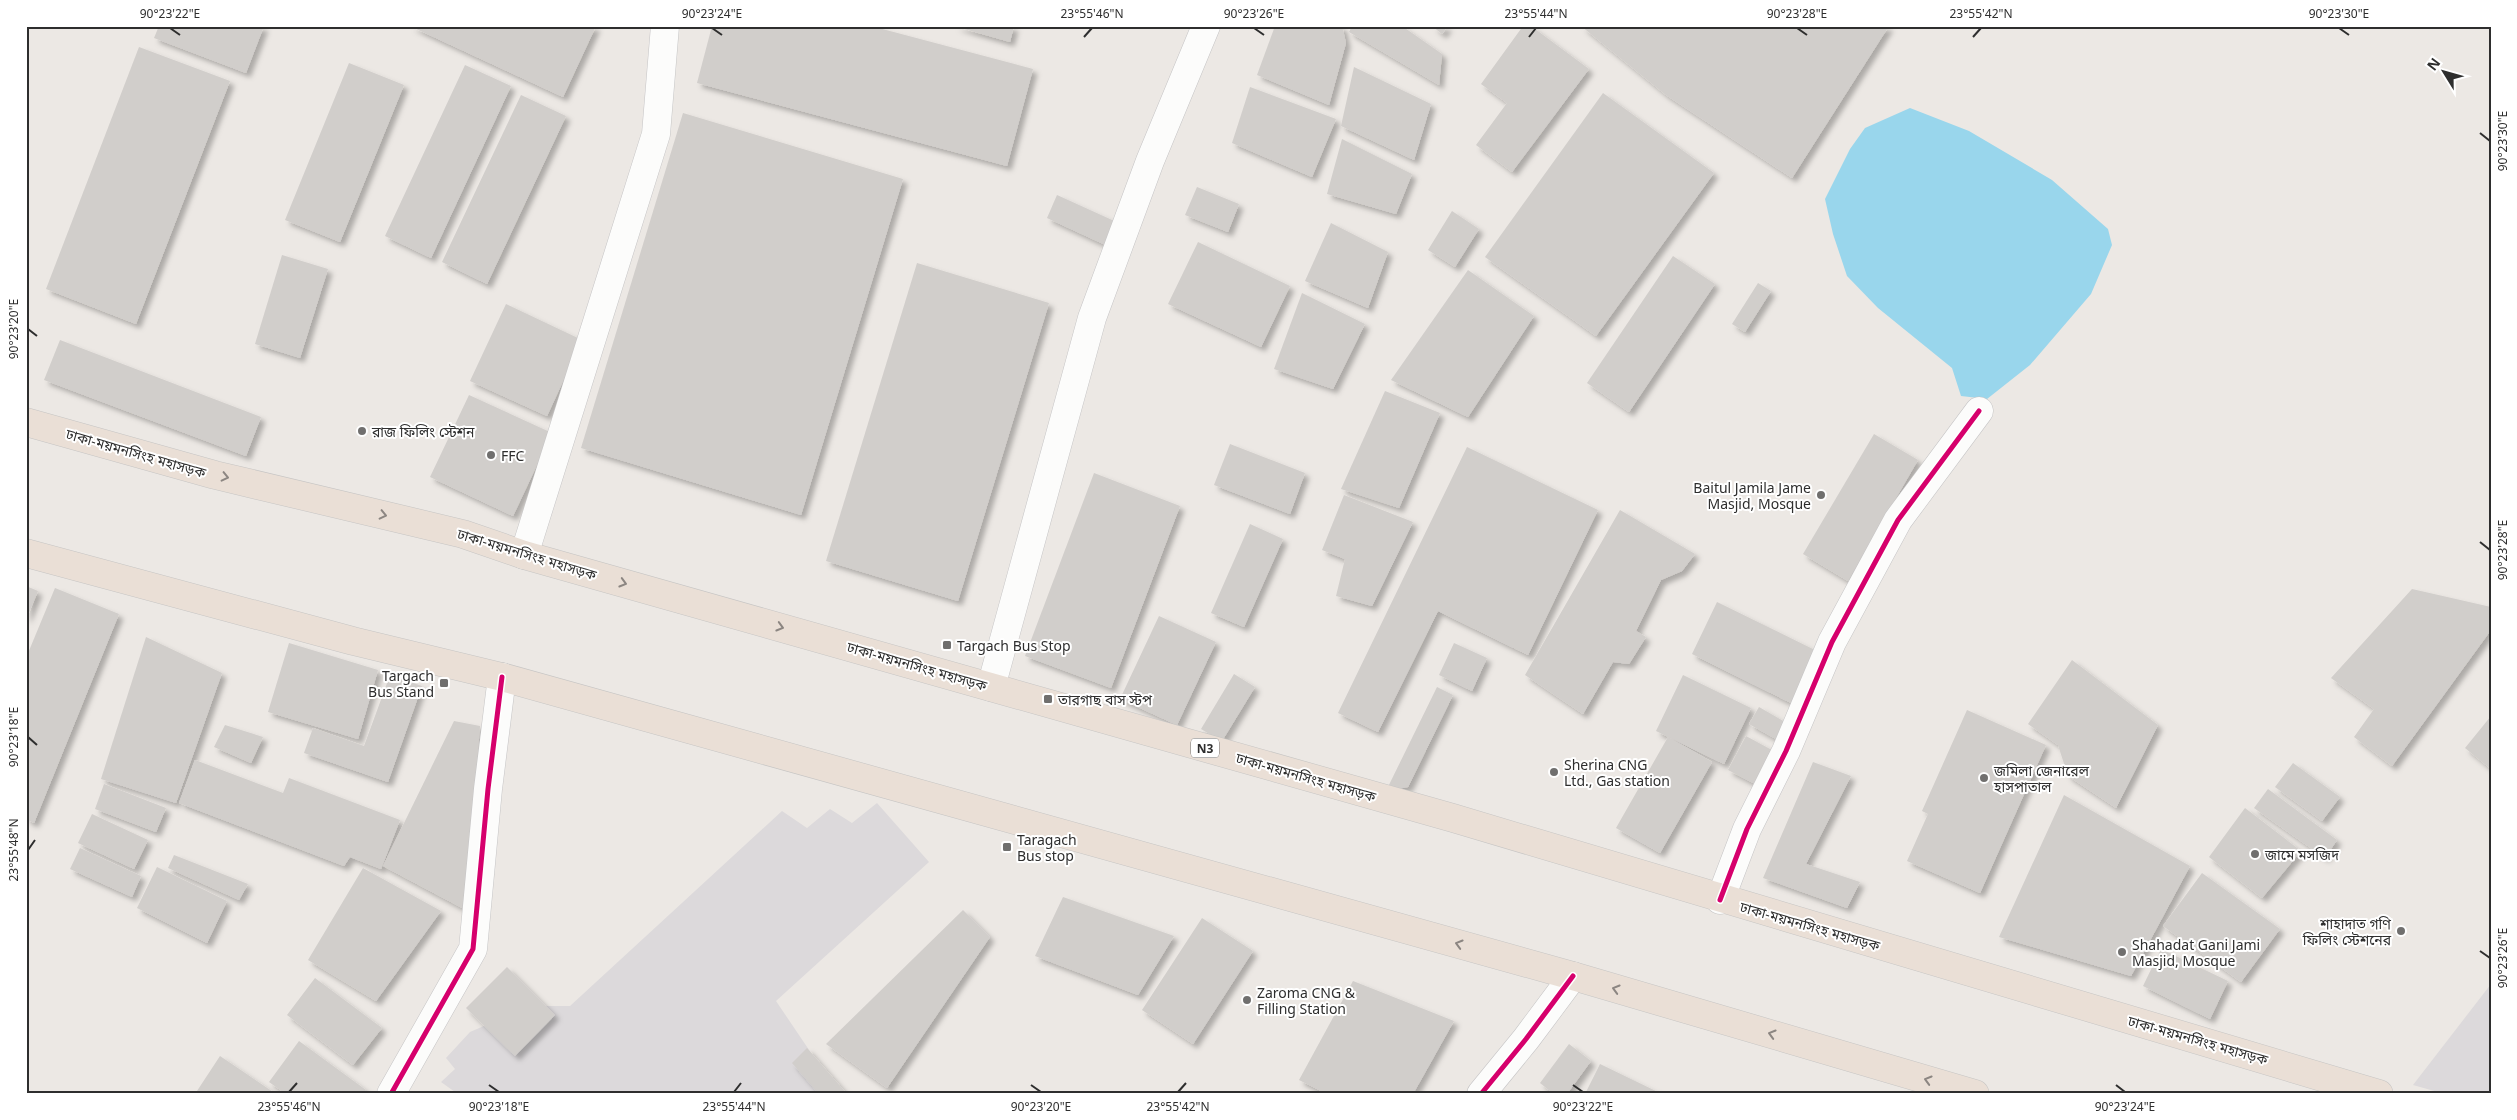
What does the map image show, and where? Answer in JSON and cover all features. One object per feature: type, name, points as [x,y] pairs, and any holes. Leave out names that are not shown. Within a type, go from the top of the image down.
[{"type":"highway","name":"ঢাকা-ময়মনসিংহ মহাসড়ক","points":[[26,422],[215,475],[463,534],[524,555],[1444,816],[1720,900],[2379,1094]]},
{"type":"highway","points":[[26,553],[353,642],[502,677],[1573,976],[1974,1094]]},
{"type":"street","points":[[524,555],[656,134],[665,26]]},
{"type":"street","points":[[991,687],[1092,318],[1150,161],[1206,26]]},
{"type":"street","points":[[1720,900],[1747,829],[1786,751],[1832,642],[1898,520],[1979,411]]},
{"type":"street","points":[[391,1094],[473,949],[488,789],[502,677]]},
{"type":"street","points":[[1481,1094],[1526,1039],[1573,976]]},
{"type":"shaded area","points":[[877,803],[929,862],[776,1001],[828,1078],[816,1094],[453,1094],[455,1092],[441,1082],[455,1069],[446,1058],[470,1032],[530,1006],[570,1006],[782,811],[807,828],[830,809],[852,823]]},
{"type":"shaded area","points":[[2491,984],[2491,1094],[2445,1094],[2413,1085]]},
{"type":"water","points":[[1910,108],[1969,131],[2052,180],[2108,229],[2112,245],[2091,294],[2030,365],[1987,399],[1961,396],[1952,368],[1878,308],[1847,276],[1833,234],[1825,199],[1850,149],[1865,128]]},
{"type":"building","points":[[159,26],[264,26],[246,73],[154,38]]},
{"type":"building","points":[[410,26],[596,26],[563,97]]},
{"type":"building","points":[[712,26],[871,26],[1033,69],[1007,166],[697,83]]},
{"type":"building","points":[[954,26],[1014,26],[1010,42]]},
{"type":"building","points":[[1275,26],[1342,26],[1346,43],[1329,105],[1257,75]]},
{"type":"building","points":[[1352,26],[1402,26],[1442,54],[1439,85],[1349,32]]},
{"type":"building","points":[[1432,26],[1448,26],[1442,34]]},
{"type":"building","points":[[1523,26],[1531,26],[1589,69],[1512,172],[1476,145],[1507,103],[1481,84]]},
{"type":"building","points":[[1581,26],[1889,26],[1792,178],[1666,95]]},
{"type":"building","points":[[139,47],[230,81],[136,324],[46,289]]},
{"type":"building","points":[[349,63],[404,85],[340,242],[285,220]]},
{"type":"building","points":[[465,65],[511,86],[431,258],[385,236]]},
{"type":"building","points":[[1354,67],[1431,104],[1414,160],[1341,126]]},
{"type":"building","points":[[1250,87],[1336,119],[1312,177],[1232,143]]},
{"type":"building","points":[[1603,93],[1714,173],[1596,336],[1485,257]]},
{"type":"building","points":[[521,95],[566,116],[487,284],[442,262]]},
{"type":"building","points":[[683,113],[903,179],[801,515],[581,448]]},
{"type":"building","points":[[1342,139],[1412,174],[1396,214],[1327,194]]},
{"type":"building","points":[[1197,187],[1239,204],[1228,232],[1185,215]]},
{"type":"building","points":[[1057,195],[1123,225],[1112,248],[1047,218]]},
{"type":"building","points":[[1452,211],[1479,229],[1455,267],[1428,250]]},
{"type":"building","points":[[1331,223],[1388,252],[1368,308],[1305,281]]},
{"type":"building","points":[[1198,242],[1290,286],[1261,347],[1168,304]]},
{"type":"building","points":[[282,255],[328,269],[300,358],[255,344]]},
{"type":"building","points":[[1673,256],[1715,284],[1629,412],[1587,383]]},
{"type":"building","points":[[917,263],[1049,303],[958,601],[826,561]]},
{"type":"building","points":[[1468,270],[1534,316],[1468,417],[1391,380]]},
{"type":"building","points":[[1758,283],[1771,291],[1745,332],[1732,324]]},
{"type":"building","points":[[1302,293],[1365,324],[1333,389],[1274,369]]},
{"type":"building","points":[[506,304],[582,340],[547,416],[470,381]]},
{"type":"building","points":[[60,340],[261,417],[246,456],[44,380]]},
{"type":"building","points":[[1385,391],[1440,413],[1399,508],[1341,489]]},
{"type":"building","name":"FFC","points":[[469,395],[552,433],[513,516],[430,477]]},
{"type":"building","points":[[1874,434],[1918,460],[1848,581],[1803,554]]},
{"type":"building","points":[[1230,444],[1305,473],[1290,514],[1214,485]]},
{"type":"building","points":[[1467,447],[1598,510],[1528,655],[1438,611],[1378,732],[1338,713]]},
{"type":"building","points":[[1094,473],[1180,506],[1111,688],[1025,656]]},
{"type":"building","points":[[1344,495],[1413,522],[1372,606],[1336,596],[1345,559],[1322,550]]},
{"type":"building","points":[[1620,510],[1695,554],[1682,571],[1661,580],[1636,631],[1646,637],[1629,664],[1613,662],[1583,714],[1525,675]]},
{"type":"building","points":[[1250,524],[1283,539],[1244,627],[1211,613]]},
{"type":"building","points":[[26,586],[38,591],[26,620]]},
{"type":"building","points":[[55,588],[119,614],[34,823],[26,819],[26,658]]},
{"type":"building","points":[[2412,589],[2491,607],[2491,630],[2392,766],[2354,737],[2374,709],[2331,678]]},
{"type":"building","points":[[1717,602],[1823,654],[1797,706],[1692,654]]},
{"type":"building","points":[[1159,616],[1216,642],[1177,725],[1120,699]]},
{"type":"building","points":[[146,637],[222,673],[176,803],[101,779]]},
{"type":"building","points":[[289,643],[378,670],[358,739],[268,712]]},
{"type":"building","points":[[1454,643],[1487,658],[1472,691],[1439,675]]},
{"type":"building","points":[[2072,660],[2158,725],[2116,808],[2068,776],[2058,745],[2028,724]]},
{"type":"building","points":[[1234,674],[1255,687],[1222,741],[1201,729]]},
{"type":"building","points":[[390,675],[422,686],[388,782],[304,753],[313,728],[364,746]]},
{"type":"building","points":[[1683,675],[1751,708],[1724,764],[1656,731]]},
{"type":"building","points":[[1437,687],[1453,695],[1408,787],[1386,791]]},
{"type":"building","points":[[1759,707],[1792,726],[1783,743],[1749,724]]},
{"type":"building","name":"জমিলা জেনারেল হাসপাতাল","points":[[1967,710],[2046,745],[1980,893],[1907,861],[1928,814],[1922,811]]},
{"type":"building","points":[[2491,716],[2491,769],[2465,748]]},
{"type":"building","points":[[454,721],[480,726],[466,910],[383,866]]},
{"type":"building","points":[[225,725],[263,737],[251,763],[214,747]]},
{"type":"building","points":[[1746,736],[1781,755],[1763,788],[1728,770]]},
{"type":"building","points":[[1668,737],[1712,762],[1660,853],[1616,828]]},
{"type":"building","points":[[195,760],[283,793],[289,778],[400,820],[381,869],[350,857],[344,866],[179,803]]},
{"type":"building","points":[[1813,762],[1851,776],[1806,864],[1860,882],[1847,908],[1763,878]]},
{"type":"building","points":[[2293,763],[2340,797],[2322,821],[2275,787]]},
{"type":"building","points":[[104,784],[166,808],[156,832],[95,809]]},
{"type":"building","points":[[2268,789],[2337,840],[2325,858],[2254,808]]},
{"type":"building","points":[[2064,795],[2190,866],[2131,976],[1999,937]]},
{"type":"building","name":"জামে মসজিদ","points":[[2245,808],[2301,851],[2262,898],[2209,857]]},
{"type":"building","points":[[92,814],[148,840],[134,869],[78,843]]},
{"type":"building","points":[[80,848],[141,876],[132,897],[70,869]]},
{"type":"building","points":[[174,855],[248,884],[239,900],[168,868]]},
{"type":"building","points":[[157,867],[227,901],[207,943],[137,908]]},
{"type":"building","points":[[363,868],[441,911],[376,1001],[308,960]]},
{"type":"building","points":[[2202,873],[2280,929],[2241,982],[2163,926]]},
{"type":"building","points":[[1063,897],[1174,936],[1138,995],[1035,956]]},
{"type":"building","points":[[963,910],[990,937],[887,1088],[826,1044]]},
{"type":"building","points":[[1202,918],[1253,951],[1193,1044],[1142,1010]]},
{"type":"building","points":[[2161,949],[2228,981],[2210,1019],[2143,986]]},
{"type":"building","points":[[507,967],[555,1015],[515,1056],[466,1008]]},
{"type":"building","points":[[315,978],[382,1028],[353,1065],[287,1015]]},
{"type":"building","points":[[1353,981],[1454,1021],[1413,1094],[1327,1094],[1299,1080]]},
{"type":"building","points":[[299,1041],[366,1090],[363,1094],[286,1094],[269,1082]]},
{"type":"building","points":[[1569,1044],[1591,1061],[1567,1094],[1554,1094],[1540,1083]]},
{"type":"building","points":[[807,1048],[847,1094],[819,1094],[792,1063]]},
{"type":"building","points":[[220,1056],[276,1094],[195,1094]]},
{"type":"building","points":[[1600,1064],[1662,1094],[1585,1094]]},
{"type":"cycle path","points":[[1720,900],[1747,829],[1786,751],[1832,642],[1898,520],[1979,411]]},
{"type":"cycle path","points":[[391,1094],[473,949],[488,789],[502,677]]},
{"type":"cycle path","points":[[1481,1094],[1526,1039],[1573,976]]},
{"type":"place","name":"রাজ ফিলিং স্টেশন","points":[[362,431]]},
{"type":"place","name":"FFC","points":[[491,455]]},
{"type":"place","name":"Baitul Jamila Jame Masjid, Mosque","points":[[1821,495]]},
{"type":"place","name":"Targach Bus Stop","points":[[947,645]]},
{"type":"place","name":"Targach Bus Stand","points":[[444,683]]},
{"type":"place","name":"তারগাছ বাস স্টপ","points":[[1048,699]]},
{"type":"place","name":"Sherina CNG Ltd., Gas station","points":[[1554,772]]},
{"type":"place","name":"জমিলা জেনারেল হাসপাতাল","points":[[1984,778]]},
{"type":"place","name":"Taragach Bus stop","points":[[1007,847]]},
{"type":"place","name":"জামে মসজিদ","points":[[2255,854]]},
{"type":"place","name":"শাহাদাত গণি ফিলিং স্টেশনের","points":[[2401,931]]},
{"type":"place","name":"Shahadat Gani Jami Masjid, Mosque","points":[[2122,952]]},
{"type":"place","name":"Zaroma CNG & Filling Station","points":[[1247,1000]]}]
